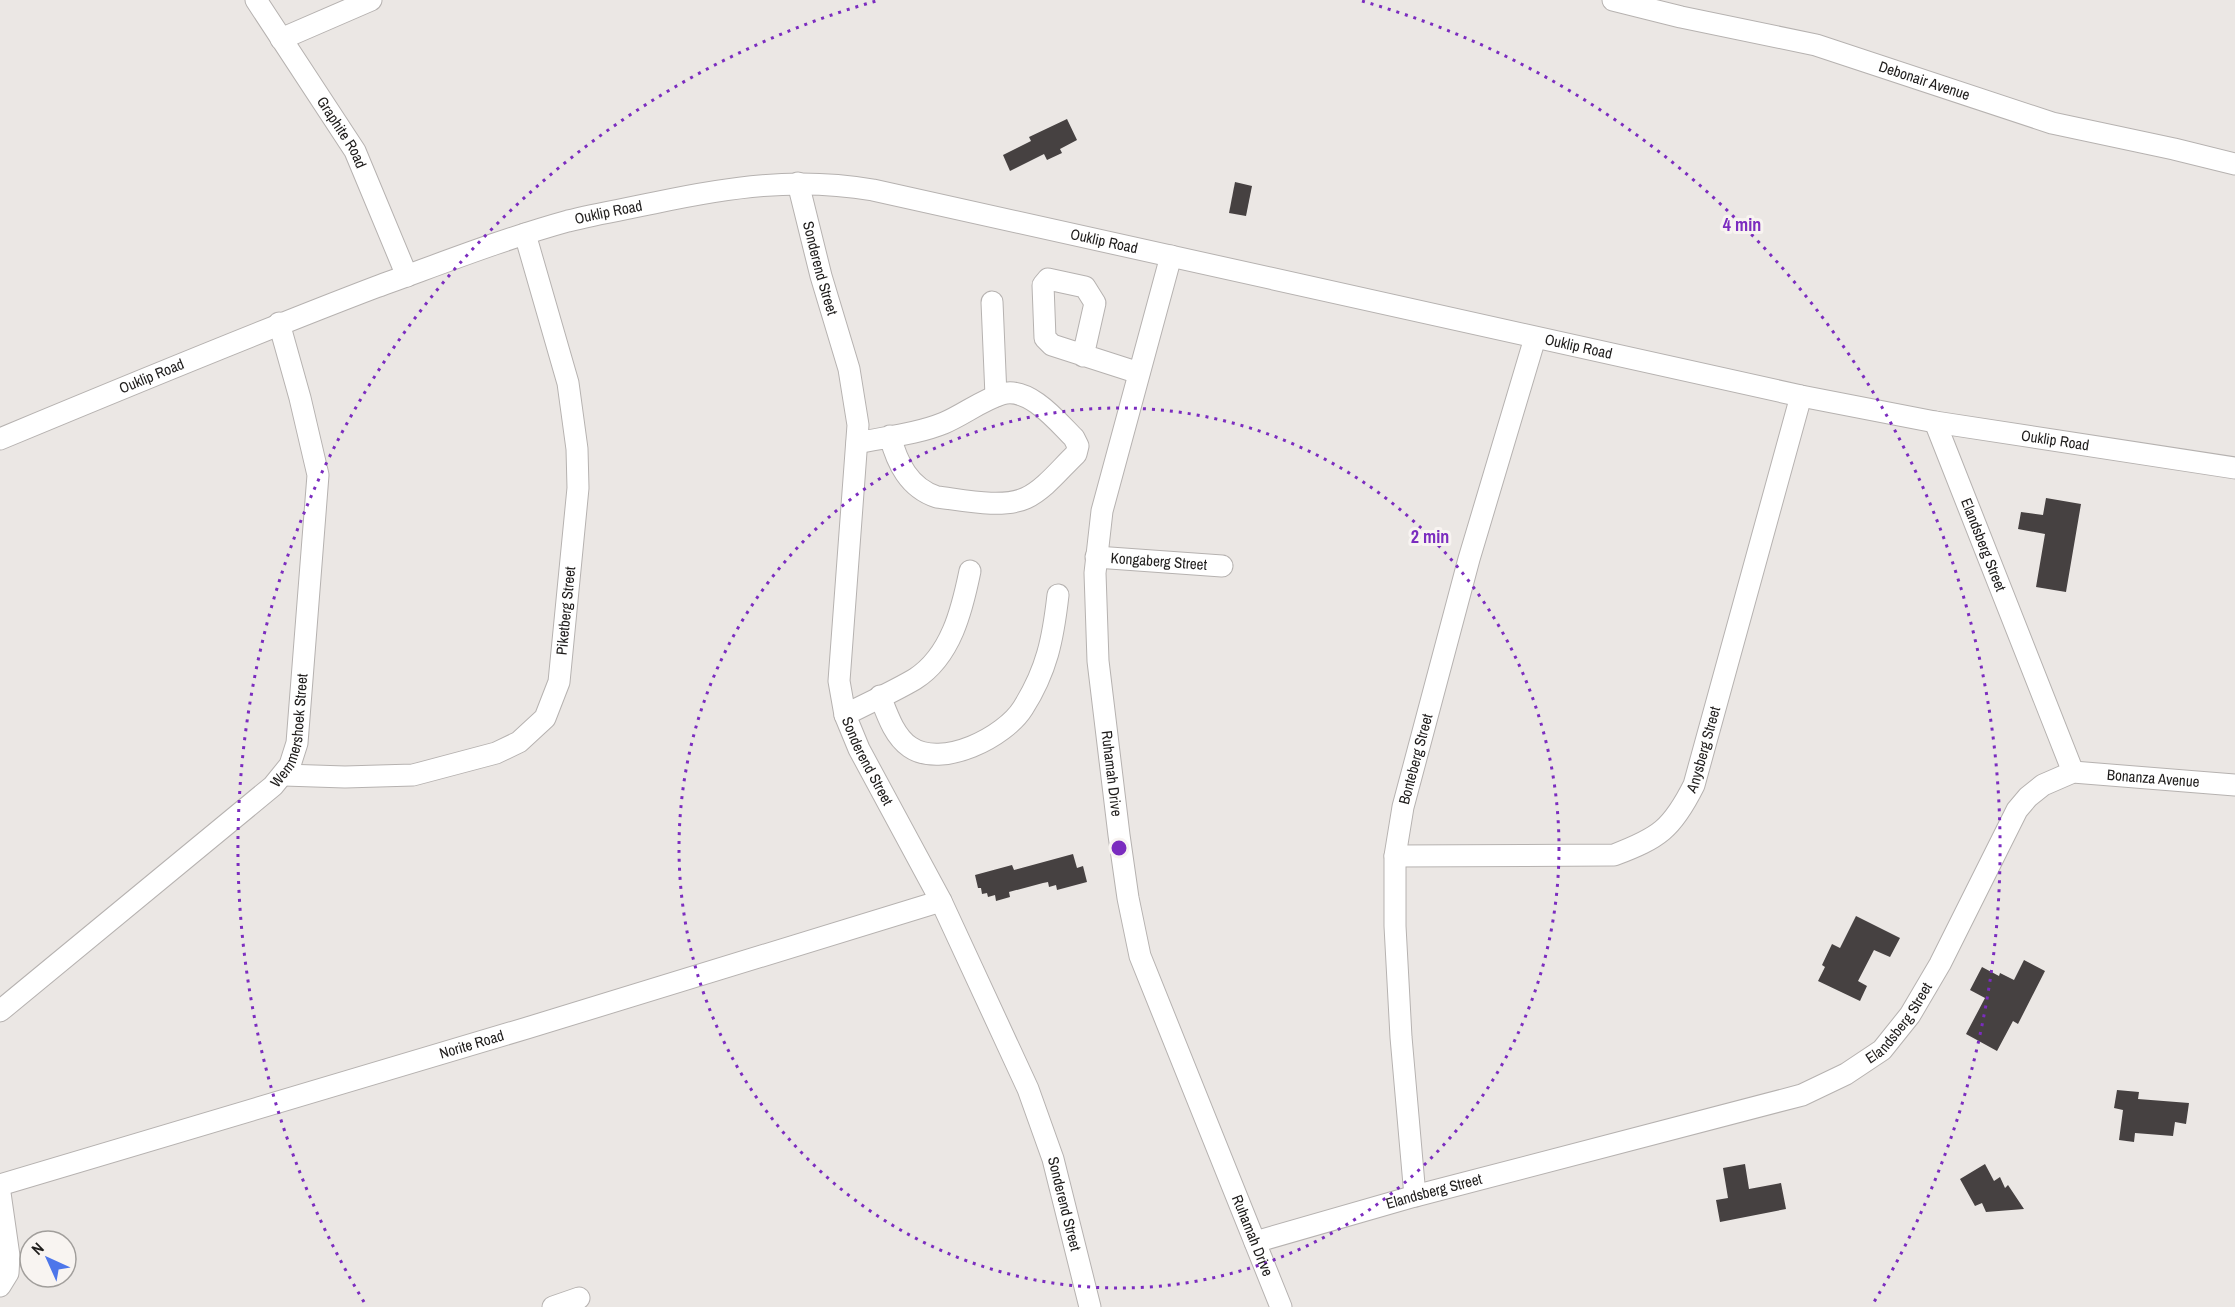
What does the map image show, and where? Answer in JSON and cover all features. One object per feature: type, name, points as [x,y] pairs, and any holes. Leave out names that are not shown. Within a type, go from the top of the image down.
[{"type":"street","name":"Graphite Road","points":[[255,0],[355,151],[407,276]]},
{"type":"street","points":[[281,39],[371,0]]},
{"type":"street","name":"Debonair Avenue","points":[[1613,0],[1682,8],[1816,45],[2052,123],[2174,148],[2235,164]]},
{"type":"street","name":"Ouklip Road","points":[[0,439],[279,323],[525,234],[571,220],[702,193],[750,185],[798,183],[873,190],[1801,396],[1935,422],[2235,468]]},
{"type":"street","name":"Sonderend Street","points":[[798,183],[821,276],[849,369],[855,399],[857,443],[839,681],[845,715],[859,749],[941,901],[1028,1089],[1053,1159],[1090,1307]]},
{"type":"street","name":"Piketberg Street","points":[[284,775],[394,776],[428,772],[496,753],[519,742],[545,718],[552,704],[559,681],[578,488],[577,449],[568,383],[525,234]]},
{"type":"street","name":"Ruhamah Drive","points":[[1171,256],[1102,511],[1094,595],[1098,661],[1125,877],[1140,956],[1281,1307]]},
{"type":"street","points":[[992,302],[996,396]]},
{"type":"street","name":"Wemmershoek Street","points":[[0,1011],[284,775],[290,765],[297,743],[318,475],[279,323]]},
{"type":"street","name":"Bonteberg Street","points":[[1415,1196],[1401,1037],[1395,926],[1395,856],[1403,807],[1448,637],[1535,338]]},
{"type":"street","points":[[1083,356],[1139,373]]},
{"type":"street","points":[[857,443],[941,424],[996,396],[1007,393],[1035,402],[1074,438],[1078,446],[1076,454],[1033,494],[1004,504],[930,495],[916,486],[901,467],[891,436]]},
{"type":"street","name":"Anysberg Street","points":[[1395,856],[1614,855],[1647,843],[1675,818],[1694,785],[1801,396]]},
{"type":"street","name":"Elandsberg Street","points":[[1255,1242],[1415,1196],[1792,1098],[1846,1074],[1882,1050],[1910,1015],[1940,964],[2017,810],[2043,785],[2073,772],[1935,422]]},
{"type":"street","name":"Kongaberg Street","points":[[1096,557],[1222,566]]},
{"type":"street","points":[[845,715],[926,670],[950,639],[970,571]]},
{"type":"street","points":[[880,696],[894,729],[910,747],[921,753],[934,755],[946,753],[984,742],[1000,732],[1017,716],[1040,676],[1053,639],[1058,595]]},
{"type":"street","name":"Bonanza Avenue","points":[[2073,772],[2235,785]]},
{"type":"street","name":"Norite Road","points":[[0,1185],[941,901]]},
{"type":"street","points":[[0,1193],[9,1256],[8,1273],[0,1286]]},
{"type":"street","points":[[554,1307],[579,1298]]},
{"type":"building","points":[[1067,119],[1077,140],[1060,149],[1062,153],[1047,160],[1044,154],[1010,171],[1003,155],[1031,141],[1029,137]]},
{"type":"building","points":[[1235,182],[1252,186],[1246,216],[1229,213]]},
{"type":"building","points":[[2046,498],[2081,504],[2066,592],[2036,587],[2045,534],[2018,529],[2021,512],[2043,515]]},
{"type":"building","points":[[1073,854],[1077,868],[1083,866],[1087,882],[1057,890],[1056,885],[1049,887],[1048,882],[1043,883],[1009,892],[1010,897],[996,901],[995,895],[988,897],[987,893],[982,894],[981,888],[978,888],[975,875],[1012,865],[1014,870]]},
{"type":"building","points":[[1856,916],[1900,938],[1890,957],[1874,950],[1858,981],[1867,986],[1860,1001],[1818,981],[1825,967],[1822,965],[1832,944],[1840,948]]},
{"type":"building","points":[[2024,960],[2045,971],[2018,1024],[2013,1021],[1997,1051],[1966,1034],[1985,998],[1970,990],[1982,967],[1999,976],[2000,973],[2014,980]]},
{"type":"building","points":[[2117,1090],[2139,1092],[2138,1099],[2189,1103],[2186,1124],[2175,1122],[2173,1136],[2135,1133],[2134,1142],[2119,1140],[2123,1110],[2114,1108]]},
{"type":"building","points":[[1745,1164],[1749,1189],[1781,1183],[1786,1209],[1720,1222],[1716,1200],[1728,1198],[1723,1168]]},
{"type":"building","points":[[1985,1164],[1994,1181],[2000,1177],[2005,1188],[2008,1185],[2024,1209],[1986,1212],[1982,1203],[1975,1206],[1960,1179]]}]
